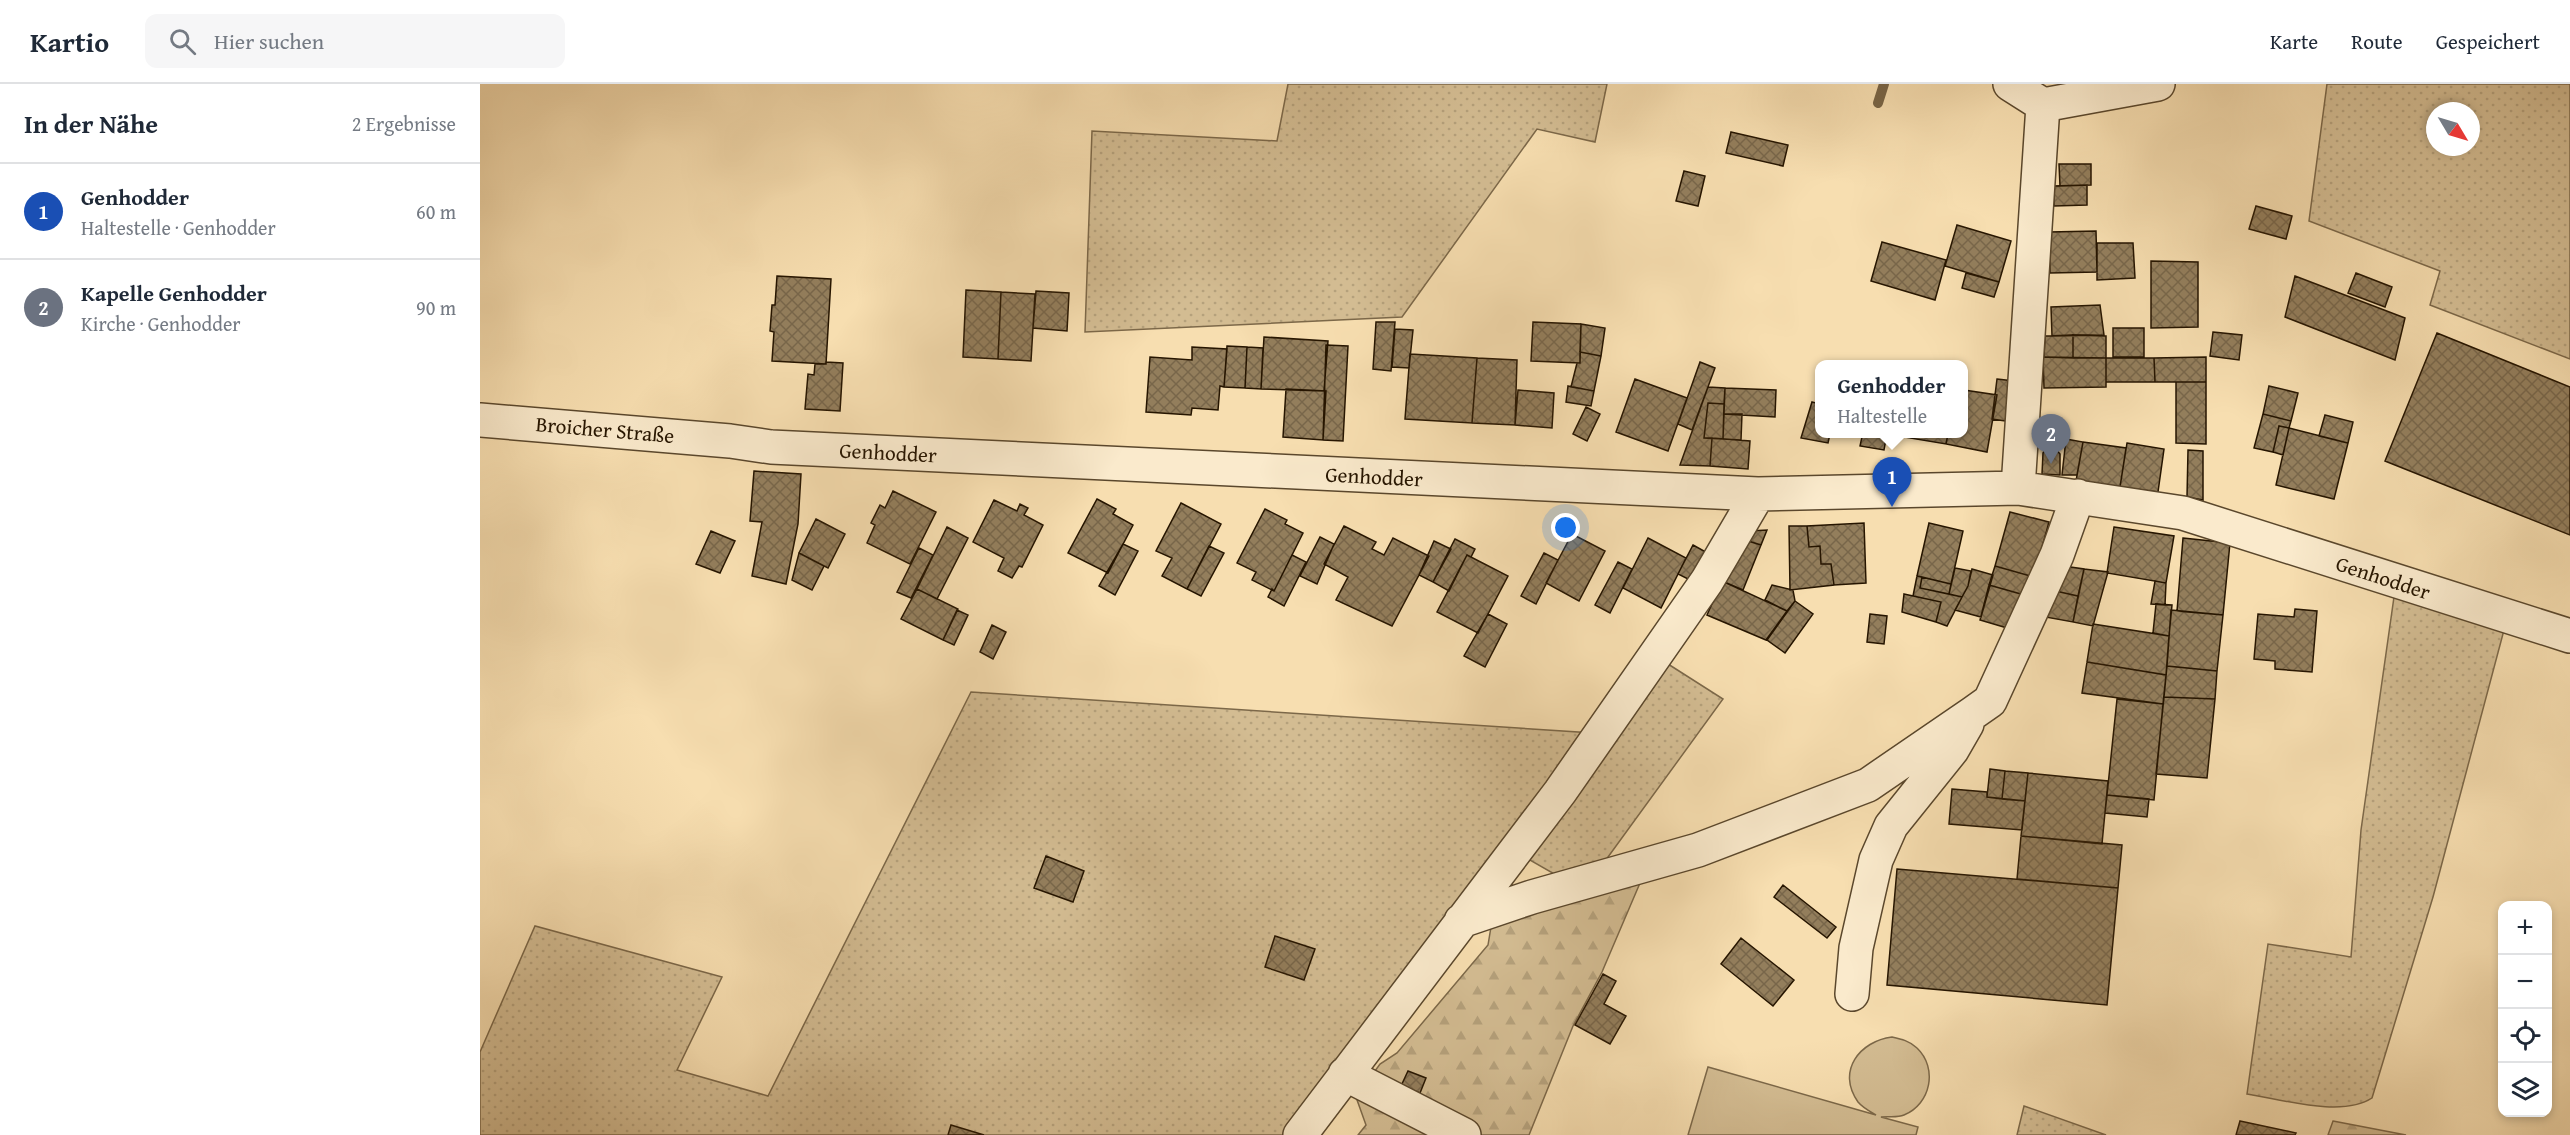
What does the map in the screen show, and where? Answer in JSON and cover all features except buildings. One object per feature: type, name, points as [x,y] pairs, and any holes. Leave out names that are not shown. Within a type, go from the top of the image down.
[{"type":"street","points":[[2010,84],[2043,105],[2158,84]]},
{"type":"street","points":[[2018,488],[2043,105]]},
{"type":"street","name":"Broicher Straße","points":[[480,420],[730,441]]},
{"type":"street","name":"Genhodder","points":[[730,441],[771,447],[1758,494],[2018,488],[2183,513],[2570,636]]},
{"type":"street","points":[[1300,1135],[1560,792],[1707,581],[1758,494]]},
{"type":"street","points":[[1461,921],[1532,897],[1698,850],[1868,785],[1973,713],[1990,701],[2057,555],[2078,496]]},
{"type":"street","points":[[1852,994],[1856,948],[1876,860],[1891,826],[1952,750],[1973,713]]},
{"type":"street","points":[[1345,1074],[1464,1135]]},
{"type":"green space","points":[[1288,84],[1607,84],[1595,142],[1537,129],[1402,317],[1085,332],[1092,131],[1277,141]]},
{"type":"green space","points":[[2327,84],[2570,84],[2570,359],[2430,305],[2440,271],[2309,221]]},
{"type":"green space","points":[[2394,597],[2504,630],[2433,897],[2372,1098],[2345,1107],[2328,1107],[2247,1094],[2268,944],[2351,957],[2361,830]]},
{"type":"green space","points":[[1668,664],[1723,699],[1600,868],[1556,875],[1521,855]]},
{"type":"green space","points":[[971,692],[1593,733],[1291,1135],[480,1135],[480,1052],[535,926],[722,977],[677,1070],[768,1096]]},
{"type":"green space","points":[[1643,876],[1602,972],[1573,1026],[1529,1135],[1358,1135],[1366,1125],[1356,1097],[1380,1064],[1397,1053],[1488,945],[1491,927]]},
{"type":"green space","points":[[1892,1037],[1911,1044],[1924,1056],[1928,1065],[1928,1085],[1926,1094],[1913,1110],[1901,1116],[1881,1117],[1918,1127],[1916,1135],[1688,1135],[1708,1067],[1876,1115],[1858,1102],[1852,1090],[1851,1069],[1861,1051],[1870,1044]]},
{"type":"green space","points":[[2024,1106],[2106,1135],[2017,1135]]},
{"type":"green space","points":[[2333,1121],[2406,1135],[2328,1135]]},
{"type":"waterway","points":[[1878,103],[1884,84]]},
{"type":"place","name":"Kapelle Genhodder","points":[[2051,464]]},
{"type":"place","name":"Genhodder","points":[[1892,507]]}]
